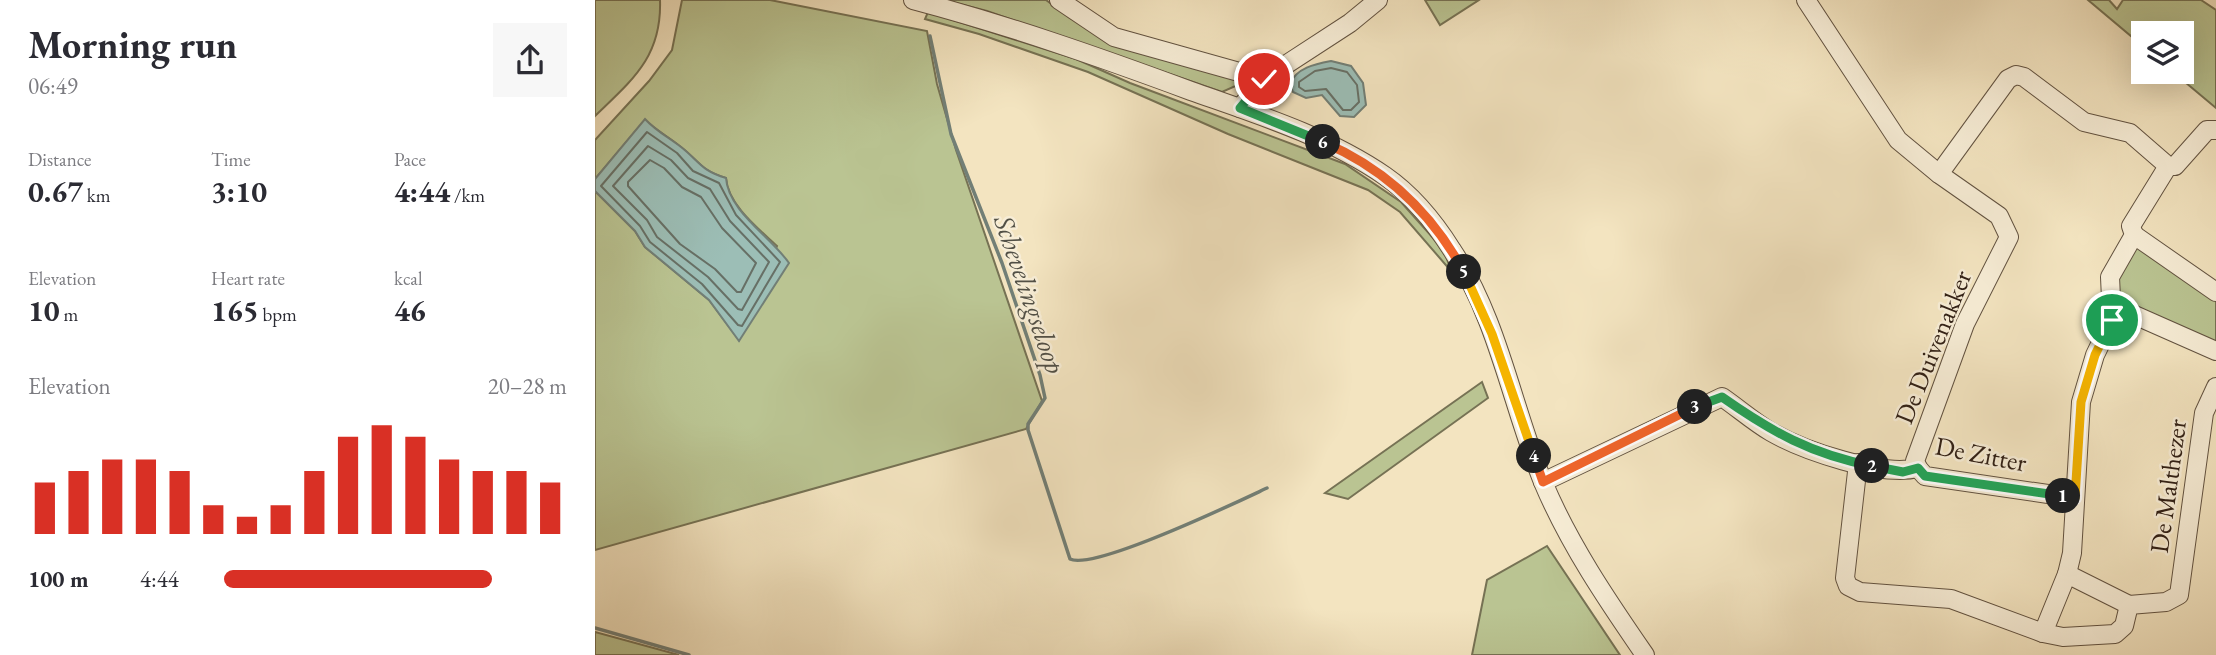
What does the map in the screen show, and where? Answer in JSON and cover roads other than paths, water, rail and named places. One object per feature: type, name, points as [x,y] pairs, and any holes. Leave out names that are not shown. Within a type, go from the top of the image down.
[{"type":"street","points":[[913,0],[1017,29],[1240,108],[1350,154],[1387,177],[1418,206],[1452,250],[1471,284],[1492,334],[1543,482],[1600,589],[1645,655]]},
{"type":"street","points":[[1059,0],[1114,37],[1264,79]]},
{"type":"street","points":[[1240,108],[1264,79],[1350,23],[1378,0]]},
{"type":"street","name":"De Duivenakker","points":[[1806,0],[1898,140],[1939,174],[1999,216],[2009,237],[1965,324],[1915,461],[1918,468]]},
{"type":"street","points":[[1939,174],[2008,79],[2016,75],[2084,122],[2130,133],[2168,166],[2175,166],[2207,130],[2216,130]]},
{"type":"street","points":[[2168,166],[2131,226],[2134,235],[2216,292]]},
{"type":"street","points":[[2043,633],[2067,574],[2072,553],[2081,402],[2095,355],[2112,320],[2114,306],[2110,277],[2134,235]]},
{"type":"street","points":[[2114,306],[2216,351]]},
{"type":"street","name":"De Malthezer","points":[[2129,605],[2166,602],[2179,595],[2204,413],[2216,387]]},
{"type":"street","points":[[1543,482],[1722,397],[1772,432],[1806,447],[1858,463],[1903,472],[1918,468]]},
{"type":"street","points":[[1858,463],[1845,578],[1848,586],[1860,592],[1951,599],[2043,633],[2063,636],[2115,634],[2124,626],[2129,605],[2067,574]]},
{"type":"street","name":"De Zitter","points":[[1918,468],[1925,476],[2075,498]]},
{"type":"water","points":[[1331,61],[1351,66],[1363,83],[1366,105],[1354,117],[1340,116],[1322,95],[1306,98],[1293,92],[1290,84],[1301,70]]},
{"type":"water","points":[[645,119],[706,169],[726,178],[734,202],[742,213],[789,263],[739,341],[709,300],[645,247],[635,231],[595,191],[595,179]]},
{"type":"waterway","name":"Schevelingseloop","points":[[930,36],[951,134],[1002,263],[1040,375],[1045,398],[1028,424],[1028,430],[1070,559],[1084,560],[1135,546],[1267,488]]},
{"type":"waterway","points":[[595,628],[689,655]]}]
